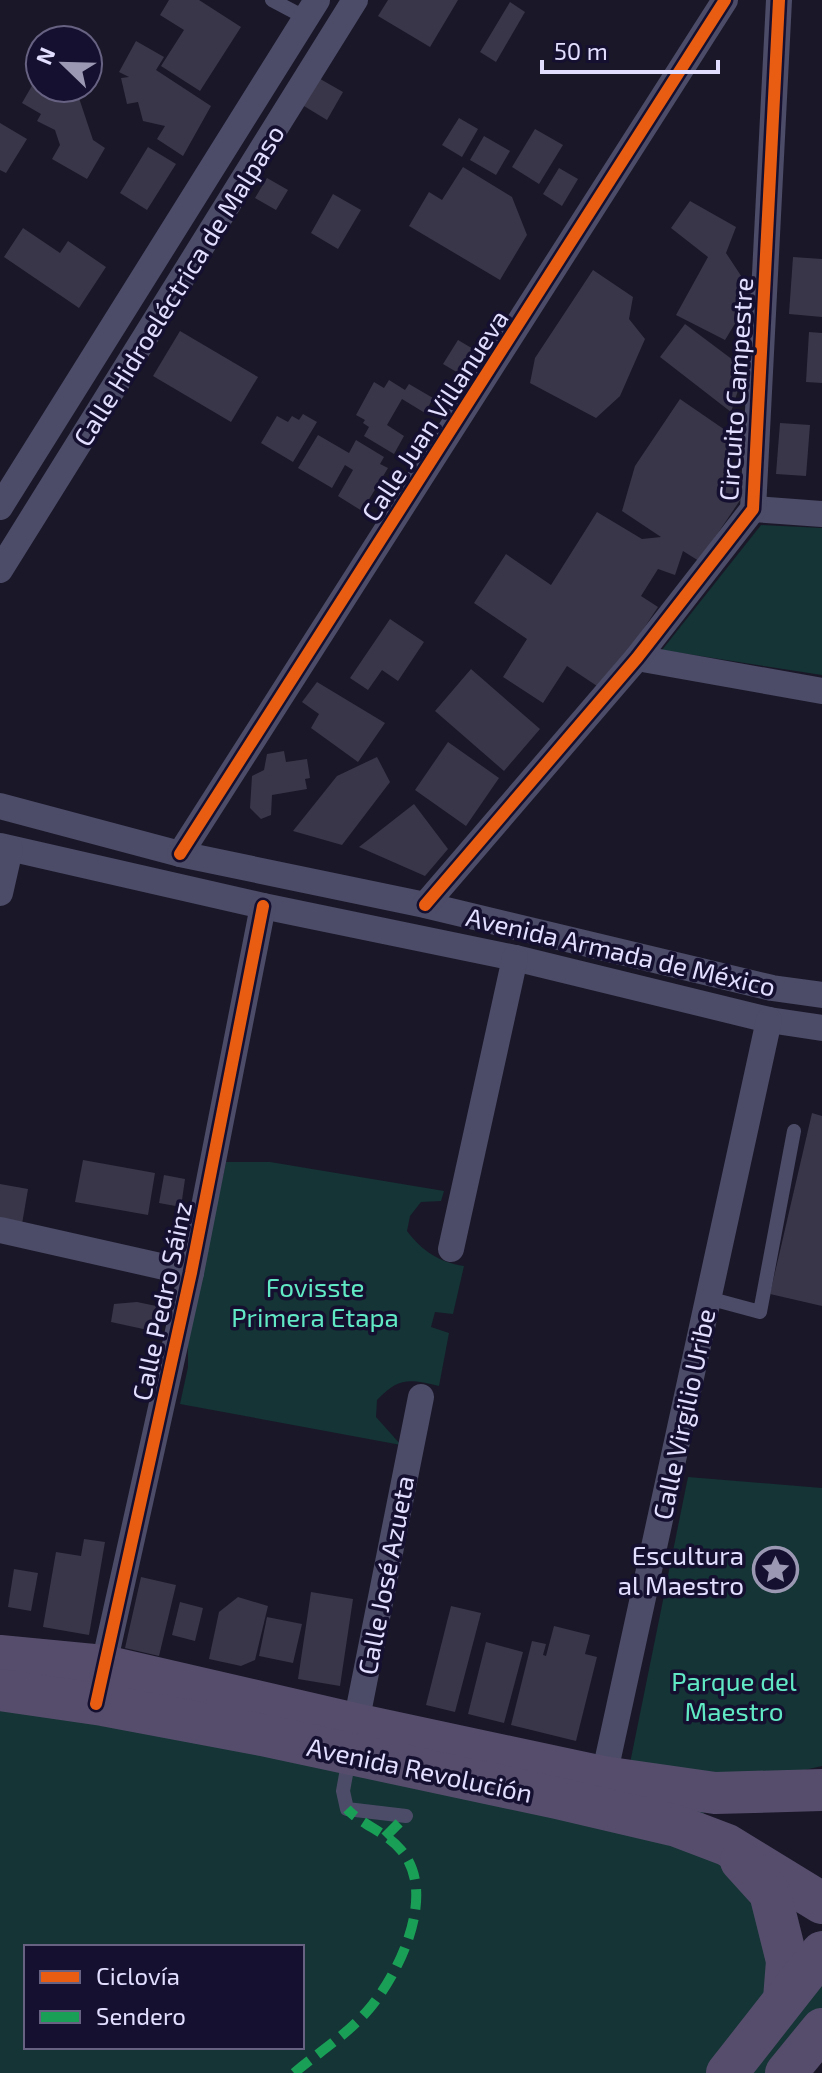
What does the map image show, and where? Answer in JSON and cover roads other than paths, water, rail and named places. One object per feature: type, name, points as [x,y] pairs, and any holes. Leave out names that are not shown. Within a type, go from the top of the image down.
[{"type":"main road","name":"Avenida Revolución","points":[[0,1656],[100,1685],[601,1792],[822,1790]]},
{"type":"main road","name":"Avenida Revolución","points":[[0,1690],[100,1685]]},
{"type":"main road","name":"Avenida Revolución","points":[[601,1792],[727,1845],[822,1903]]},
{"type":"main road","points":[[727,1845],[770,1893],[787,1961],[784,1999]]},
{"type":"main road","points":[[727,2073],[822,1952]]},
{"type":"main road","points":[[786,2073],[822,2029]]},
{"type":"street","name":"Calle Hidroeléctrica de Malpaso","points":[[0,570],[355,0]]},
{"type":"street","name":"Calle Juan Villanueva","points":[[180,854],[725,0]]},
{"type":"street","name":"Circuito Campestre","points":[[425,905],[637,658],[753,509],[779,0]]},
{"type":"street","points":[[312,9],[335,33]]},
{"type":"street","name":"Calle Hidroeléctrica de Malpaso","points":[[0,506],[312,9]]},
{"type":"street","points":[[0,506],[28,524]]},
{"type":"street","name":"Circuito Campestre","points":[[753,509],[822,514]]},
{"type":"street","points":[[637,658],[822,691]]},
{"type":"street","name":"Avenida Armada de México","points":[[0,806],[180,854],[425,905],[772,988],[822,995]]},
{"type":"street","points":[[0,893],[5,848]]},
{"type":"street","name":"Avenida Armada de México","points":[[5,848],[515,958],[769,1020],[822,1028]]},
{"type":"street","name":"Calle Pedro Sáinz","points":[[100,1685],[191,1273],[263,906]]},
{"type":"street","points":[[451,1249],[515,958]]},
{"type":"street","name":"Calle Virgilio Uribe","points":[[601,1792],[769,1020]]},
{"type":"street","points":[[0,1230],[191,1273]]},
{"type":"street","name":"Calle José Azueta","points":[[353,1739],[421,1397]]},
{"type":"lane","points":[[272,0],[312,9]]},
{"type":"lane","points":[[708,1298],[760,1312],[794,1131]]},
{"type":"lane","points":[[353,1739],[343,1791],[347,1809],[406,1816]]},
{"type":"place","name":"Escultura al Maestro","points":[[775,1569]]},
{"type":"park label","name":"Fovisste Primera Etapa","points":[[315,1301]]},
{"type":"park label","name":"Parque del Maestro","points":[[734,1695]]}]
